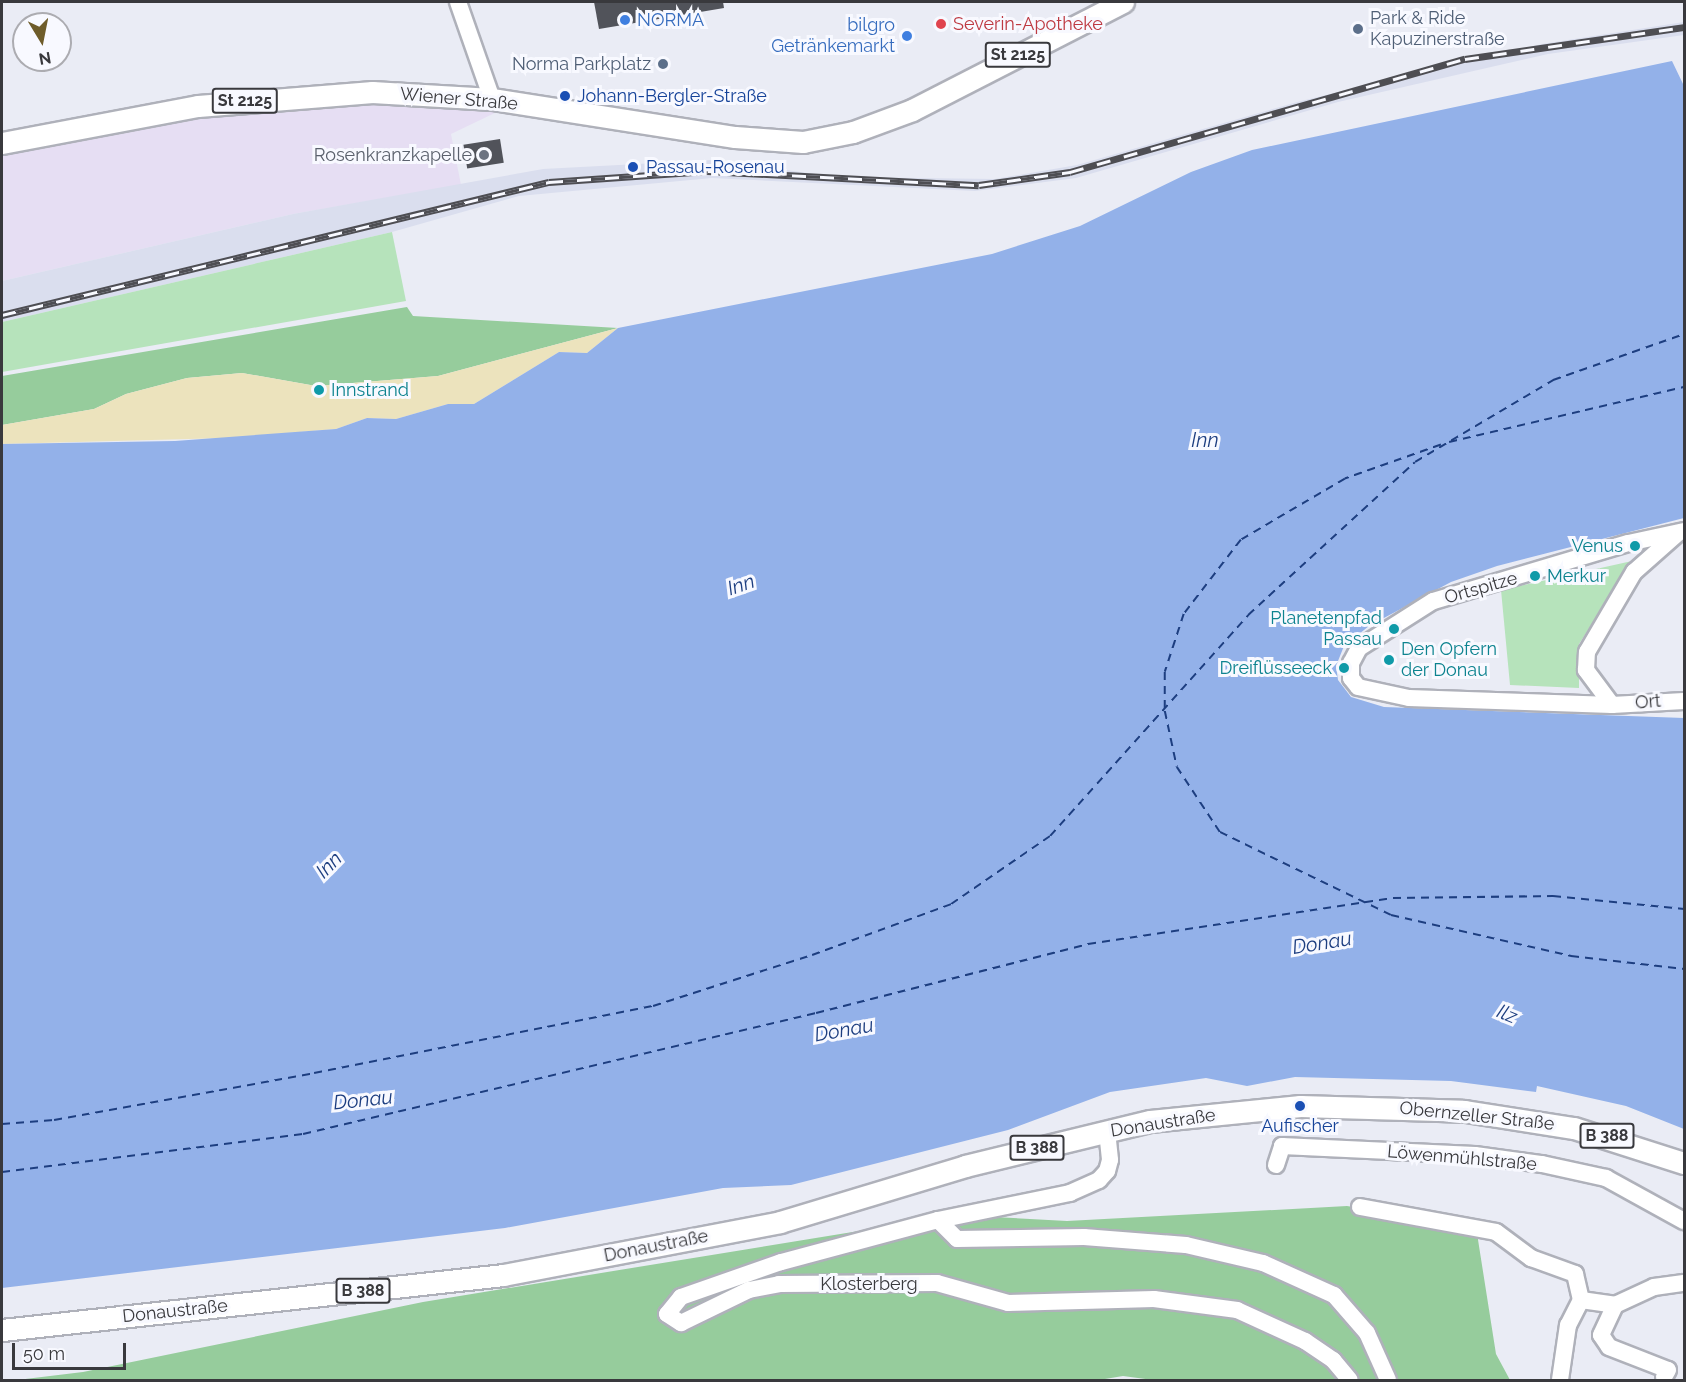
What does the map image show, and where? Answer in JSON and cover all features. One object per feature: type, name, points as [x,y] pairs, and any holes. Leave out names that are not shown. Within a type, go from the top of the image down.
[{"type":"main road","name":"Wiener Straße","points":[[2,143],[198,106],[289,96],[372,92],[492,99],[735,137],[803,142],[853,132],[912,110],[1123,2]]},
{"type":"main road","name":"Donaustraße","points":[[2,1330],[503,1275],[780,1222],[965,1166],[1150,1121],[1300,1106]]},
{"type":"main road","name":"Obernzeller Straße","points":[[1300,1106],[1402,1107],[1527,1120],[1614,1138],[1684,1163]]},
{"type":"street","points":[[458,2],[492,99]]},
{"type":"street","name":"Ortspitze","points":[[1612,705],[1586,670],[1587,652],[1634,572],[1682,532]]},
{"type":"street","name":"Ortspitze","points":[[1612,705],[1384,695],[1358,687],[1351,678],[1351,663],[1359,648],[1433,601],[1628,543],[1682,532]]},
{"type":"street","name":"Ort","points":[[1612,705],[1652,700],[1684,701]]},
{"type":"street","name":"Klosterberg","points":[[1107,1131],[1110,1160],[1099,1180],[1070,1194],[938,1220],[753,1270],[681,1297],[668,1314],[681,1323],[749,1290],[779,1284],[937,1283],[1008,1303],[1154,1299],[1237,1310],[1305,1341],[1333,1360],[1350,1380]]},
{"type":"street","name":"Löwenmühlstraße","points":[[1276,1165],[1282,1146],[1474,1155],[1542,1164],[1605,1178],[1684,1221]]},
{"type":"street","points":[[1360,1207],[1496,1232],[1531,1258],[1575,1274],[1581,1300],[1568,1325],[1560,1380]]},
{"type":"street","points":[[938,1220],[957,1239],[1084,1237],[1186,1245],[1263,1263],[1334,1295],[1367,1333],[1388,1380]]},
{"type":"street","points":[[1581,1300],[1615,1305],[1654,1287],[1684,1283]]},
{"type":"street","points":[[1615,1305],[1601,1335],[1610,1347],[1668,1370],[1664,1377]]},
{"type":"shaded area","points":[[1684,22],[1684,35],[1548,54],[1338,102],[1076,178],[975,191],[712,178],[519,196],[392,232],[2,322],[2,281],[293,214],[543,169],[713,160],[837,177],[995,179],[1077,165],[1301,101],[1542,44]]},
{"type":"shaded area","points":[[353,103],[499,111],[451,134],[461,185],[293,214],[2,281],[2,156],[219,114]]},
{"type":"green space","points":[[392,232],[406,301],[2,372],[2,322]]},
{"type":"green space","points":[[407,307],[413,316],[618,328],[438,376],[316,386],[242,373],[187,378],[126,394],[94,409],[2,425],[2,376]]},
{"type":"green space","points":[[1632,561],[1579,644],[1579,688],[1510,685],[1501,590]]},
{"type":"green space","points":[[1347,1206],[1476,1227],[1496,1354],[1510,1380],[1153,1380],[1123,1376],[1099,1380],[17,1380],[83,1372],[423,1302],[957,1215],[1067,1221]]},
{"type":"sand","name":"Innstrand","points":[[618,328],[587,353],[559,352],[474,404],[448,404],[396,419],[367,418],[336,429],[226,438],[2,444],[2,425],[94,409],[126,394],[187,378],[242,373],[316,386],[438,376]]},
{"type":"water","points":[[1672,61],[1684,86],[1684,518],[1497,566],[1451,582],[1369,626],[1344,646],[1336,666],[1338,680],[1351,697],[1384,707],[1684,718],[1684,1129],[1626,1106],[1537,1086],[1536,1092],[1451,1081],[1295,1077],[1247,1086],[1206,1078],[1110,1092],[1008,1130],[791,1185],[723,1188],[505,1228],[2,1288],[2,444],[175,441],[336,429],[367,418],[396,419],[448,404],[474,404],[559,352],[587,353],[618,328],[992,254],[1080,226],[1191,172],[1252,150]]},
{"type":"building","name":"NORMA","points":[[594,2],[723,2],[724,8],[599,29]]},
{"type":"building","name":"Rosenkranzkapelle","points":[[500,139],[504,163],[467,168],[463,145]]},
{"type":"ferry route","points":[[2,1124],[54,1120],[314,1073],[653,1006],[812,955],[951,904],[1050,836],[1248,615],[1415,462],[1553,380],[1684,334]]},
{"type":"ferry route","points":[[1449,442],[1684,387]]},
{"type":"ferry route","points":[[1441,445],[1345,479],[1241,540],[1184,614],[1165,672],[1165,711],[1177,767],[1220,832],[1391,915],[1571,956],[1684,969]]},
{"type":"ferry route","points":[[2,1172],[303,1134],[816,1013],[1088,944],[1393,898],[1553,896],[1684,909]]},
{"type":"railway","points":[[2,315],[549,182],[708,171],[979,185],[1070,172],[1465,59],[1684,27]]},
{"type":"place","name":"NORMA","points":[[625,20]]},
{"type":"place","name":"Severin-Apotheke","points":[[941,24]]},
{"type":"place","name":"Park & Ride Kapuzinerstraße","points":[[1358,29]]},
{"type":"place","name":"bilgro Getränkemarkt","points":[[907,36]]},
{"type":"place","name":"Norma Parkplatz","points":[[663,64]]},
{"type":"place","name":"Johann-Bergler-Straße","points":[[565,96]]},
{"type":"place","name":"Rosenkranzkapelle","points":[[484,155]]},
{"type":"place","name":"Passau-Rosenau","points":[[633,167]]},
{"type":"place","name":"Innstrand","points":[[319,390]]},
{"type":"place","name":"Venus","points":[[1635,546]]},
{"type":"place","name":"Merkur","points":[[1535,576]]},
{"type":"place","name":"Planetenpfad Passau","points":[[1394,629]]},
{"type":"place","name":"Den Opfern der Donau","points":[[1389,660]]},
{"type":"place","name":"Dreiflüsseeck","points":[[1344,668]]},
{"type":"place","name":"Aufischer","points":[[1300,1106]]},
{"type":"water label","name":"Inn","points":[[1205,440]]},
{"type":"water label","name":"Inn","points":[[741,585]]},
{"type":"water label","name":"Inn","points":[[329,865]]},
{"type":"water label","name":"Donau","points":[[1322,943]]},
{"type":"water label","name":"Ilz","points":[[1507,1014]]},
{"type":"water label","name":"Donau","points":[[844,1030]]},
{"type":"water label","name":"Donau","points":[[363,1100]]}]
